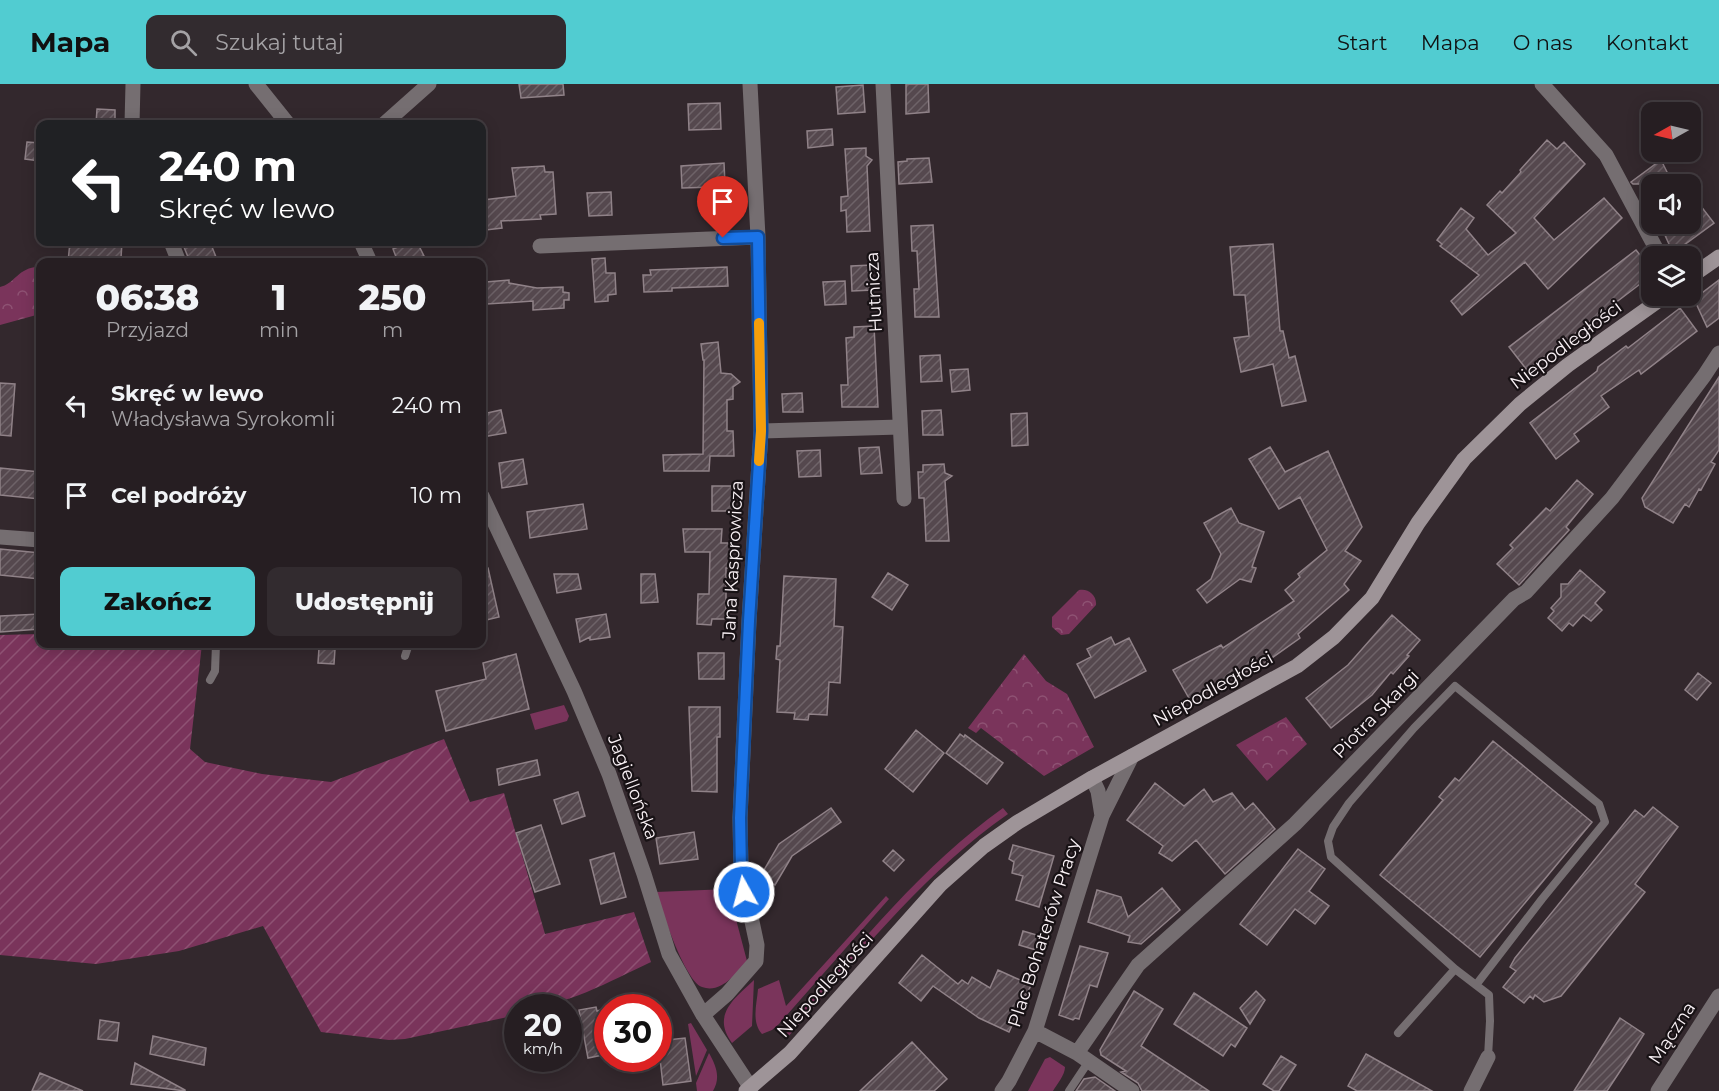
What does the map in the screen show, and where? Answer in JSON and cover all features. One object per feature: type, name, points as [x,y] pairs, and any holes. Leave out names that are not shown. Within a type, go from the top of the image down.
[{"type":"street","points":[[132,120],[133,84]]},
{"type":"street","points":[[256,84],[285,120]]},
{"type":"street","points":[[388,120],[429,84]]},
{"type":"street","name":"Jana Kasprowicza","points":[[703,1015],[727,994],[756,961],[758,945],[744,892],[741,870],[740,818],[761,431],[758,237],[750,84]]},
{"type":"street","name":"Hutnicza","points":[[883,84],[904,499]]},
{"type":"street","points":[[1548,86],[1606,155],[1655,246]]},
{"type":"street","points":[[540,246],[758,237]]},
{"type":"street","points":[[1701,269],[1719,257]]},
{"type":"street","name":"Niepodległości","points":[[748,1089],[790,1053],[940,885],[984,846],[1092,778],[1297,666],[1334,637],[1372,598],[1418,523],[1464,459],[1520,404],[1568,365],[1651,306]]},
{"type":"street","name":"Piotra Skargi","points":[[1083,1057],[1138,965],[1295,824],[1514,599],[1526,592],[1612,498],[1719,353]]},
{"type":"street","points":[[761,431],[900,427]]},
{"type":"street","name":"Jagiellońska","points":[[486,504],[574,691],[609,774],[669,954],[748,1089]]},
{"type":"street","points":[[0,537],[36,540]]},
{"type":"street","name":"Plac Bohaterów Pracy","points":[[1002,1091],[1035,1031],[1102,816],[1132,756]]},
{"type":"street","name":"Plac Bohaterów Pracy","points":[[1092,778],[1098,791],[1102,816]]},
{"type":"street","name":"Mączna","points":[[1658,1091],[1719,996]]},
{"type":"street","points":[[1035,1031],[1083,1057],[1132,1091]]},
{"type":"street","points":[[1471,1091],[1488,1057]]},
{"type":"lane","points":[[210,680],[215,671],[216,648]]},
{"type":"lane","points":[[405,656],[408,648]]},
{"type":"lane","points":[[1476,985],[1605,822],[1599,804],[1455,686],[1414,728],[1349,803],[1332,827],[1328,841],[1331,857],[1455,969],[1489,995],[1491,1021],[1488,1057]]},
{"type":"lane","points":[[1398,1033],[1455,969]]},
{"type":"lane","points":[[1069,1091],[1083,1057]]},
{"type":"green space","points":[[36,268],[36,315],[0,325],[0,287],[29,269]]},
{"type":"green space","points":[[1079,590],[1091,593],[1096,605],[1069,634],[1061,635],[1052,627],[1052,617]]},
{"type":"green space","points":[[36,634],[36,648],[202,648],[190,749],[205,762],[262,774],[331,782],[444,739],[470,802],[504,793],[545,934],[634,912],[651,962],[580,994],[504,994],[504,1018],[405,1039],[389,1040],[321,1032],[263,926],[179,951],[96,964],[0,955],[0,635]]},
{"type":"green space","points":[[1024,654],[1046,681],[1067,694],[1094,747],[1044,776],[981,728],[976,733],[968,728]]},
{"type":"green space","points":[[564,705],[569,716],[567,721],[535,730],[530,714]]},
{"type":"green space","points":[[1286,717],[1307,744],[1267,781],[1236,745]]},
{"type":"green space","points":[[1003,808],[1008,814],[947,863],[918,890],[787,1038],[787,1028],[889,911],[943,857]]},
{"type":"green space","points":[[728,889],[747,961],[722,985],[716,988],[702,987],[688,972],[656,892]]},
{"type":"green space","points":[[886,896],[889,899],[779,1024],[762,1034],[756,1018],[758,989],[779,980],[786,1006]]},
{"type":"green space","points":[[754,980],[752,1026],[732,1043],[726,1033],[725,1016],[733,1000]]},
{"type":"green space","points":[[691,1023],[707,1050],[696,1076],[688,1024]]},
{"type":"green space","points":[[709,1053],[717,1072],[717,1081],[713,1091],[697,1091],[696,1083]]},
{"type":"green space","points":[[1050,1057],[1065,1067],[1059,1082],[1053,1091],[1028,1091],[1045,1059]]},
{"type":"building","points":[[519,84],[563,84],[564,95],[521,98]]},
{"type":"building","points":[[906,84],[928,84],[929,112],[906,114]]},
{"type":"building","points":[[863,85],[865,112],[838,114],[836,87]]},
{"type":"building","points":[[720,103],[721,129],[689,130],[688,104]]},
{"type":"building","points":[[97,109],[115,110],[115,120],[96,120]]},
{"type":"building","points":[[832,129],[833,145],[808,148],[807,131]]},
{"type":"building","points":[[1547,140],[1557,149],[1564,142],[1585,164],[1534,218],[1554,240],[1604,198],[1622,218],[1548,289],[1525,262],[1462,315],[1451,301],[1479,275],[1440,246],[1442,244],[1437,240],[1461,208],[1474,218],[1466,229],[1488,255],[1516,233],[1487,205],[1500,191],[1502,193]]},
{"type":"building","points":[[27,142],[36,143],[36,160],[25,159]]},
{"type":"building","points":[[866,148],[866,156],[872,160],[867,166],[870,231],[847,232],[846,210],[841,211],[841,197],[848,196],[845,149]]},
{"type":"building","points":[[929,158],[932,182],[899,184],[898,162],[907,161],[907,159]]},
{"type":"building","points":[[1658,162],[1662,162],[1668,174],[1642,174]]},
{"type":"building","points":[[724,163],[725,184],[714,185],[714,187],[682,188],[681,166]]},
{"type":"building","points":[[544,166],[545,172],[553,172],[556,214],[540,215],[541,219],[501,221],[502,228],[486,230],[486,200],[516,196],[512,168]]},
{"type":"building","points":[[1641,175],[1641,184],[1631,182]]},
{"type":"building","points":[[611,192],[612,215],[589,216],[587,193]]},
{"type":"building","points":[[1701,206],[1714,223],[1701,233]]},
{"type":"building","points":[[933,225],[939,317],[915,317],[914,289],[919,289],[917,251],[912,251],[911,226]]},
{"type":"building","points":[[1664,234],[1699,234],[1683,246],[1670,246]]},
{"type":"building","points":[[1273,244],[1280,331],[1283,331],[1289,358],[1295,356],[1306,401],[1282,406],[1273,364],[1241,372],[1234,338],[1249,336],[1245,295],[1234,295],[1230,247]]},
{"type":"building","points":[[70,246],[122,246],[121,258],[68,258]]},
{"type":"building","points":[[184,246],[212,246],[216,258],[188,258]]},
{"type":"building","points":[[400,246],[419,246],[425,258],[396,258],[393,249]]},
{"type":"building","points":[[1636,250],[1641,256],[1641,283],[1527,370],[1509,347]]},
{"type":"building","points":[[605,258],[606,273],[615,273],[616,294],[608,295],[608,301],[595,302],[592,259]]},
{"type":"building","points":[[872,265],[873,290],[852,291],[851,266]]},
{"type":"building","points":[[727,267],[728,286],[672,288],[672,291],[644,292],[643,275],[651,275],[650,270]]},
{"type":"building","points":[[509,280],[509,283],[537,288],[563,287],[563,292],[569,293],[569,300],[564,300],[564,308],[533,310],[533,301],[487,304],[486,282]]},
{"type":"building","points":[[1719,280],[1719,318],[1707,327],[1697,306],[1701,306],[1701,294]]},
{"type":"building","points":[[845,281],[846,304],[825,305],[823,282]]},
{"type":"building","points":[[1680,308],[1697,331],[1641,374],[1639,370],[1601,396],[1609,407],[1574,434],[1579,441],[1556,459],[1530,423],[1597,371],[1598,367],[1626,346],[1628,348]]},
{"type":"building","points":[[874,326],[878,407],[842,407],[841,385],[848,385],[846,338],[854,337],[854,327]]},
{"type":"building","points":[[718,342],[721,373],[731,374],[740,382],[733,387],[733,399],[727,400],[727,431],[733,431],[734,456],[710,456],[709,471],[664,471],[663,455],[703,454],[704,360],[701,344]]},
{"type":"building","points":[[940,355],[942,381],[921,382],[920,356]]},
{"type":"building","points":[[968,369],[970,390],[952,392],[950,370]]},
{"type":"building","points":[[1719,377],[1719,450],[1711,462],[1715,464],[1689,507],[1685,504],[1673,523],[1645,507],[1642,498]]},
{"type":"building","points":[[0,383],[15,384],[11,436],[0,435]]},
{"type":"building","points":[[802,393],[803,412],[783,412],[782,394]]},
{"type":"building","points":[[501,410],[506,433],[486,436],[486,413]]},
{"type":"building","points":[[941,410],[943,435],[923,435],[922,411]]},
{"type":"building","points":[[1027,413],[1028,445],[1012,446],[1011,414]]},
{"type":"building","points":[[879,447],[882,473],[861,474],[859,448]]},
{"type":"building","points":[[1270,447],[1285,472],[1328,451],[1362,527],[1345,551],[1361,561],[1344,584],[1349,590],[1298,634],[1300,638],[1259,667],[1225,679],[1227,681],[1204,693],[1202,691],[1190,700],[1173,670],[1221,645],[1223,648],[1294,601],[1285,590],[1300,577],[1298,574],[1327,550],[1300,497],[1279,509],[1249,459]]},
{"type":"building","points":[[820,450],[821,476],[799,477],[797,451]]},
{"type":"building","points":[[523,459],[527,484],[502,488],[499,463]]},
{"type":"building","points":[[944,464],[945,473],[952,476],[945,481],[949,541],[926,541],[924,498],[919,498],[918,472],[923,472],[923,465]]},
{"type":"building","points":[[0,468],[36,472],[36,499],[0,495]]},
{"type":"building","points":[[1577,480],[1593,494],[1566,527],[1569,530],[1519,585],[1497,564],[1513,548],[1510,545],[1546,508],[1550,511]]},
{"type":"building","points":[[712,486],[733,486],[733,511],[712,511]]},
{"type":"building","points":[[583,504],[587,529],[530,538],[527,512]]},
{"type":"building","points":[[1231,508],[1239,523],[1264,532],[1252,567],[1256,568],[1251,582],[1240,579],[1207,603],[1197,590],[1211,579],[1221,554],[1204,523]]},
{"type":"building","points":[[683,529],[722,529],[721,543],[730,543],[730,568],[726,568],[726,619],[712,619],[711,625],[697,624],[698,594],[709,594],[710,552],[685,552]]},
{"type":"building","points":[[0,549],[36,553],[36,579],[0,575]]},
{"type":"building","points":[[486,568],[488,568],[499,617],[486,620]]},
{"type":"building","points":[[1580,570],[1605,592],[1595,603],[1602,610],[1591,621],[1583,615],[1573,626],[1569,623],[1562,631],[1548,618],[1554,611],[1551,608],[1561,597],[1561,584],[1568,584]]},
{"type":"building","points":[[888,573],[908,585],[892,610],[872,597]]},
{"type":"building","points":[[554,574],[578,574],[581,589],[557,593]]},
{"type":"building","points":[[641,574],[655,574],[658,602],[641,603]]},
{"type":"building","points":[[784,576],[836,579],[834,626],[843,627],[840,683],[829,682],[827,715],[809,714],[808,720],[794,719],[795,713],[777,712],[780,660],[776,659],[777,646],[780,646]]},
{"type":"building","points":[[36,614],[36,629],[0,632],[0,616]]},
{"type":"building","points":[[606,614],[610,637],[590,640],[590,637],[580,642],[576,619]]},
{"type":"building","points":[[1392,615],[1420,640],[1407,655],[1409,656],[1393,674],[1391,672],[1372,695],[1331,728],[1306,698],[1348,665]]},
{"type":"building","points":[[1111,637],[1115,645],[1129,638],[1146,671],[1095,698],[1077,664],[1091,657],[1087,649]]},
{"type":"building","points":[[319,648],[335,649],[334,664],[318,663]]},
{"type":"building","points":[[698,653],[724,653],[724,679],[699,679]]},
{"type":"building","points":[[516,654],[529,709],[446,731],[436,691],[486,679],[483,663]]},
{"type":"building","points":[[1698,673],[1711,683],[1697,700],[1685,690]]},
{"type":"building","points":[[689,707],[720,707],[720,737],[717,737],[717,792],[692,791]]},
{"type":"building","points":[[916,730],[944,753],[913,792],[885,769]]},
{"type":"building","points":[[960,734],[964,737],[965,735],[1003,763],[987,784],[946,753]]},
{"type":"building","points":[[1493,741],[1592,822],[1480,957],[1380,875],[1443,800],[1439,797],[1455,778],[1459,781]]},
{"type":"building","points":[[537,760],[540,775],[499,785],[497,769]]},
{"type":"building","points":[[1155,783],[1184,806],[1204,789],[1213,802],[1232,793],[1245,810],[1253,803],[1275,829],[1225,874],[1196,840],[1172,861],[1159,853],[1163,846],[1127,820]]},
{"type":"building","points":[[578,792],[585,816],[562,824],[554,800]]},
{"type":"building","points":[[1653,807],[1678,827],[1635,884],[1645,892],[1561,996],[1544,1002],[1535,995],[1533,999],[1530,996],[1524,1003],[1503,987],[1516,971],[1510,967],[1515,958],[1635,810],[1644,817]]},
{"type":"building","points":[[831,808],[841,822],[792,856],[775,885],[760,877],[779,844]]},
{"type":"building","points":[[541,825],[560,884],[535,892],[516,833]]},
{"type":"building","points":[[694,832],[698,859],[660,864],[656,838]]},
{"type":"building","points":[[1013,845],[1054,856],[1039,907],[1016,900],[1023,876],[1012,873],[1014,862],[1009,859]]},
{"type":"building","points":[[1298,849],[1325,869],[1309,891],[1329,906],[1315,924],[1295,909],[1267,945],[1240,924]]},
{"type":"building","points":[[893,850],[904,860],[894,871],[883,861]]},
{"type":"building","points":[[614,853],[626,897],[601,904],[590,860]]},
{"type":"building","points":[[1162,888],[1180,910],[1141,944],[1128,942],[1130,936],[1088,922],[1097,890],[1121,897],[1128,917]]},
{"type":"building","points":[[1023,931],[1040,936],[1036,950],[1019,945]]},
{"type":"building","points":[[1080,946],[1108,953],[1097,987],[1090,985],[1079,1019],[1073,1020],[1059,1015]]},
{"type":"building","points":[[922,955],[958,984],[962,980],[968,984],[972,977],[990,988],[998,970],[1031,985],[1009,1032],[979,1018],[933,986],[921,1001],[899,983]]},
{"type":"building","points":[[1134,991],[1163,1009],[1141,1046],[1209,1091],[1142,1091],[1138,1083],[1121,1072],[1126,1071],[1101,1055],[1100,1050]]},
{"type":"building","points":[[1256,991],[1265,1000],[1250,1024],[1240,1008]]},
{"type":"building","points":[[1194,993],[1247,1028],[1235,1047],[1231,1044],[1223,1056],[1174,1024]]},
{"type":"building","points":[[594,1007],[594,1057],[588,1058],[582,1026],[582,1009]]},
{"type":"building","points":[[1620,1018],[1644,1034],[1607,1091],[1574,1091]]},
{"type":"building","points":[[100,1020],[119,1023],[117,1041],[98,1039]]},
{"type":"building","points":[[153,1036],[206,1048],[204,1065],[150,1054]]},
{"type":"building","points":[[685,1038],[691,1081],[663,1085],[662,1072],[672,1072],[672,1039]]},
{"type":"building","points":[[912,1042],[947,1079],[934,1091],[860,1091]]},
{"type":"building","points":[[1366,1054],[1432,1091],[1357,1091],[1348,1086]]},
{"type":"building","points":[[1281,1056],[1296,1065],[1279,1091],[1274,1091],[1263,1084]]},
{"type":"building","points":[[135,1063],[185,1090],[185,1091],[131,1084]]},
{"type":"building","points":[[40,1073],[83,1091],[32,1091]]},
{"type":"building","points":[[1095,1077],[1115,1091],[1076,1091],[1084,1079]]},
{"type":"slow traffic","points":[[759,323],[761,431],[759,461]]},
{"type":"route","points":[[723,238],[758,237],[761,431],[740,818],[741,870],[744,892]]}]
